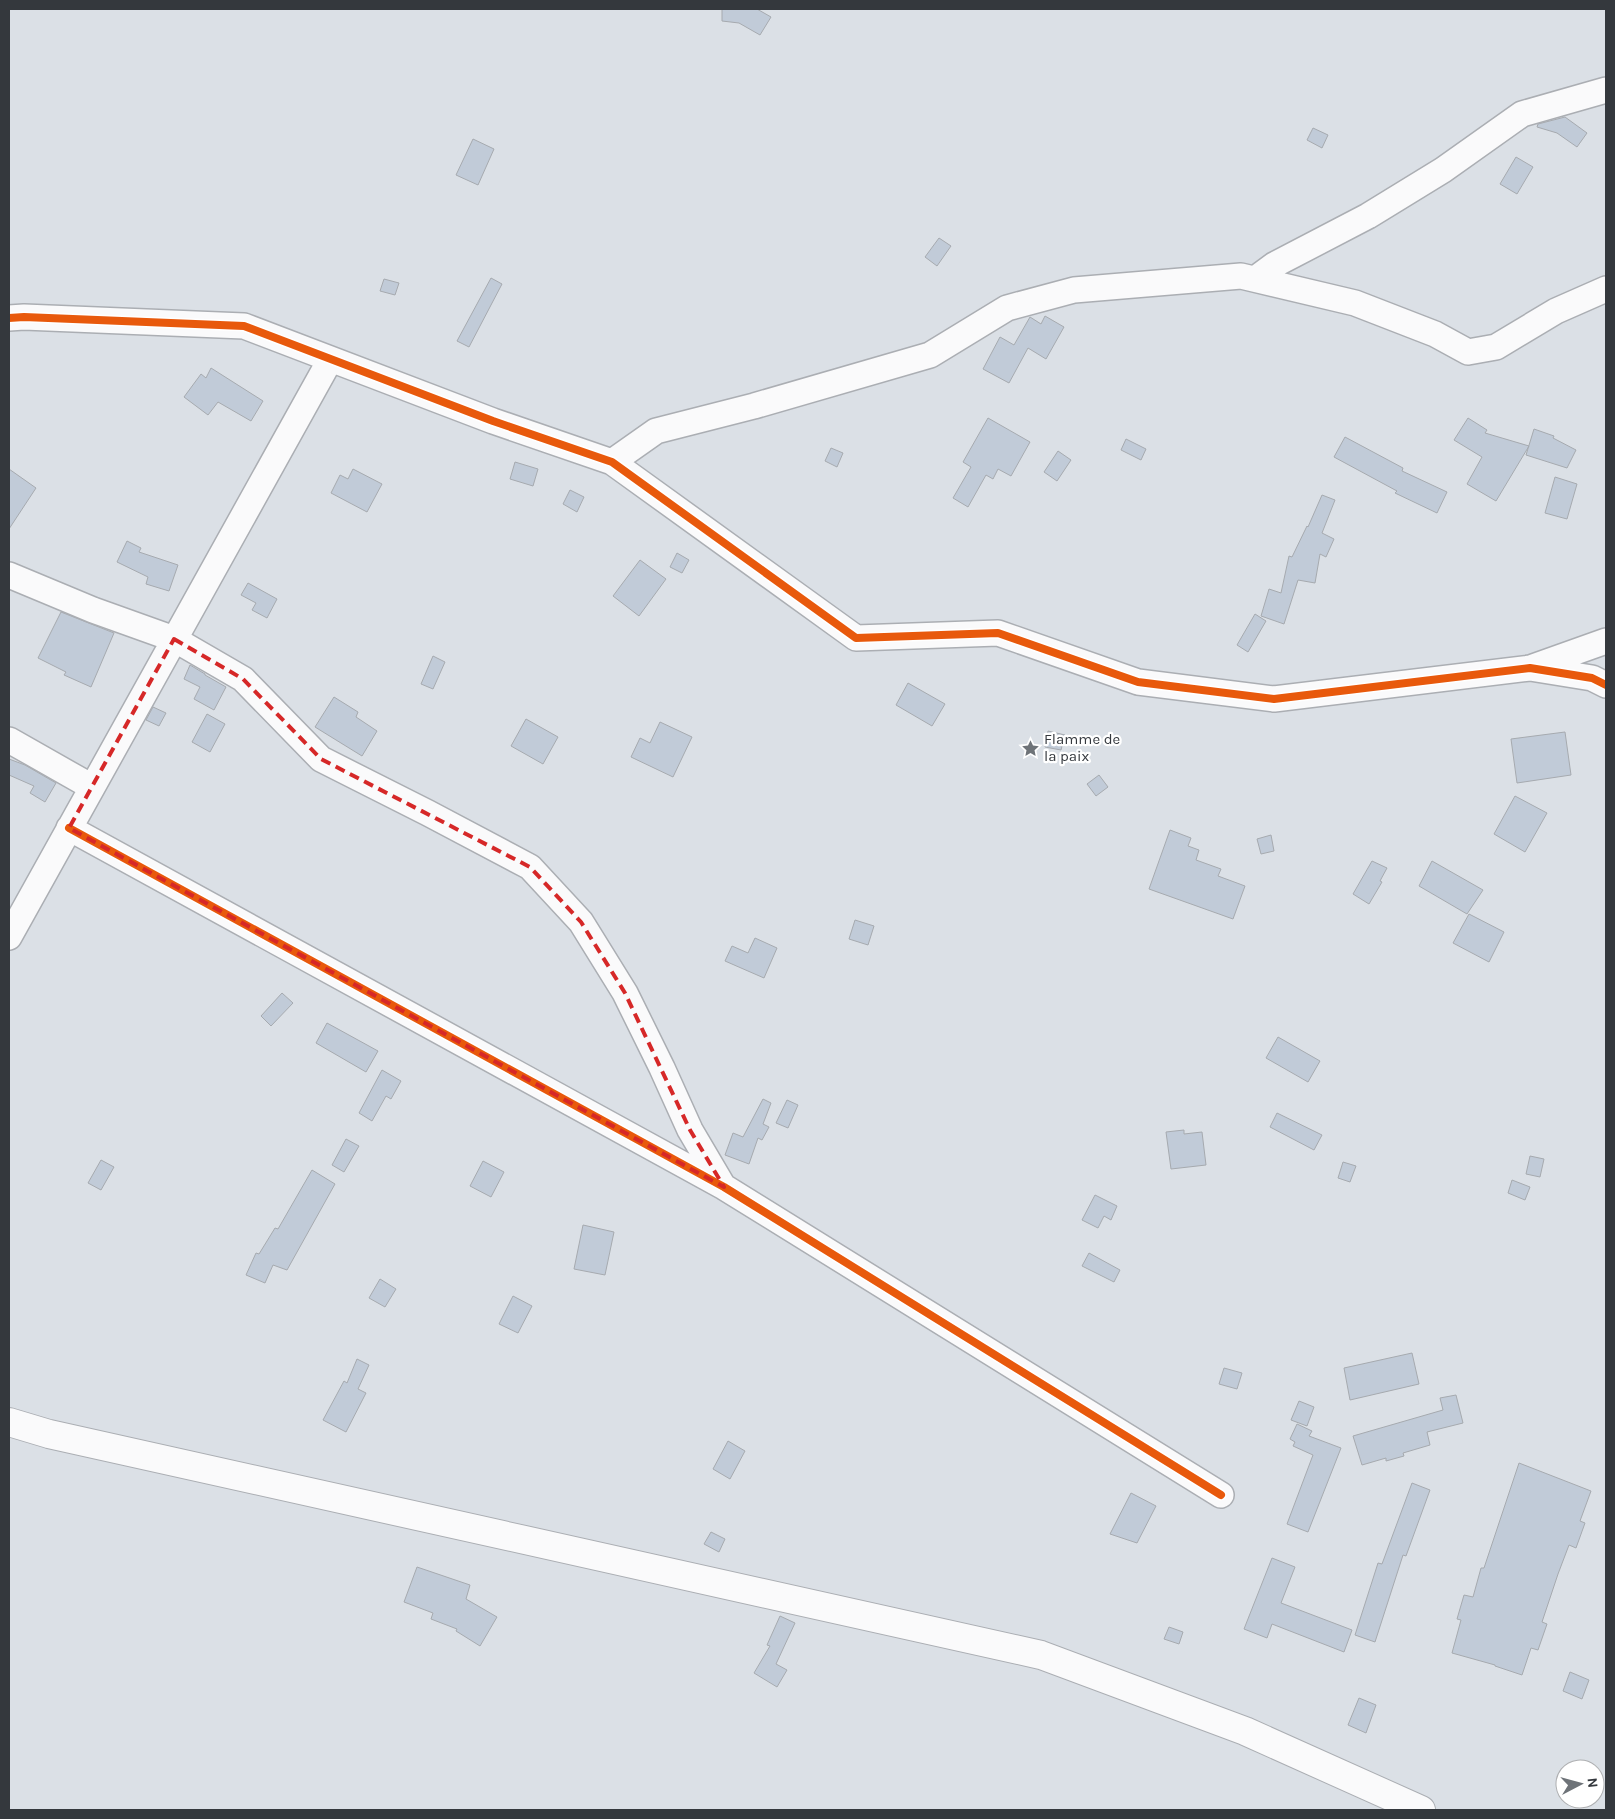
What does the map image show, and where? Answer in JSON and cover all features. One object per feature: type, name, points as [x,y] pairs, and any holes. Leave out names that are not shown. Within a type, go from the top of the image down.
[{"type":"main road","points":[[9,1422],[49,1434],[1041,1655],[1245,1731],[1421,1810]]},
{"type":"street","points":[[1255,279],[1274,265],[1368,216],[1443,170],[1522,114],[1606,90]]},
{"type":"street","points":[[612,462],[656,431],[754,406],[930,355],[1007,308],[1074,290],[1241,276],[1355,303],[1435,334],[1468,352],[1496,347],[1556,311],[1606,289]]},
{"type":"street","points":[[9,318],[24,317],[244,326],[493,421],[612,462],[856,638],[998,633],[1138,682],[1274,699],[1530,668],[1606,641]]},
{"type":"street","points":[[9,937],[330,360]]},
{"type":"street","points":[[9,575],[93,610],[174,639],[243,679],[321,759],[530,867],[581,922],[625,993],[690,1130],[724,1187]]},
{"type":"street","points":[[1530,668],[1592,678],[1606,685]]},
{"type":"street","points":[[9,740],[92,787]]},
{"type":"street","points":[[69,828],[724,1187],[1222,1495]]},
{"type":"highlighted area","points":[[174,639],[243,679],[321,759],[530,867],[581,922],[625,993],[690,1130],[724,1187],[69,828]]},
{"type":"building","points":[[722,9],[757,9],[771,17],[760,35],[739,23],[722,21]]},
{"type":"building","points":[[1565,117],[1587,133],[1577,147],[1557,133],[1537,127],[1538,124]]},
{"type":"building","points":[[1313,128],[1328,135],[1322,148],[1307,140]]},
{"type":"building","points":[[473,139],[494,149],[478,185],[456,175]]},
{"type":"building","points":[[1516,157],[1533,167],[1517,194],[1500,184]]},
{"type":"building","points":[[939,238],[951,246],[937,266],[925,257]]},
{"type":"building","points":[[491,278],[502,284],[469,347],[457,341]]},
{"type":"building","points":[[384,279],[399,283],[395,295],[380,291]]},
{"type":"building","points":[[1045,316],[1064,327],[1046,359],[1028,348],[1009,383],[983,369],[1000,337],[1014,345],[1030,317],[1041,324]]},
{"type":"building","points":[[211,368],[263,401],[251,421],[218,402],[208,415],[184,397],[201,374],[206,378]]},
{"type":"building","points":[[988,418],[1030,442],[1011,476],[998,469],[993,479],[986,475],[968,507],[953,498],[971,467],[963,462]]},
{"type":"building","points":[[1468,418],[1487,430],[1485,433],[1529,446],[1496,501],[1467,484],[1482,457],[1454,440]]},
{"type":"building","points":[[1534,429],[1554,436],[1553,438],[1576,450],[1567,468],[1526,455]]},
{"type":"building","points":[[1345,437],[1403,468],[1402,471],[1447,492],[1437,513],[1395,493],[1397,491],[1334,457]]},
{"type":"building","points":[[1126,439],[1146,449],[1141,460],[1121,450]]},
{"type":"building","points":[[831,448],[843,453],[837,467],[825,461]]},
{"type":"building","points":[[1058,451],[1071,460],[1057,481],[1044,472]]},
{"type":"building","points":[[515,462],[538,469],[533,486],[510,479]]},
{"type":"building","points":[[9,469],[36,488],[9,529]]},
{"type":"building","points":[[353,469],[382,484],[367,512],[331,493],[340,475],[348,479]]},
{"type":"building","points":[[1555,477],[1577,484],[1567,519],[1545,513]]},
{"type":"building","points":[[570,490],[584,497],[577,512],[563,504]]},
{"type":"building","points":[[1322,495],[1335,500],[1322,533],[1334,539],[1326,557],[1320,554],[1315,583],[1298,580],[1284,624],[1261,616],[1269,589],[1281,593],[1289,556],[1292,557]]},
{"type":"building","points":[[127,541],[141,548],[139,552],[178,565],[169,591],[146,584],[148,577],[117,562]]},
{"type":"building","points":[[677,553],[689,560],[682,573],[670,567]]},
{"type":"building","points":[[640,560],[666,579],[639,616],[613,596]]},
{"type":"building","points":[[248,583],[277,599],[267,618],[252,610],[256,603],[241,595]]},
{"type":"building","points":[[61,612],[114,633],[91,687],[64,675],[66,672],[38,658]]},
{"type":"building","points":[[1255,614],[1266,621],[1248,652],[1237,645]]},
{"type":"building","points":[[433,656],[445,662],[433,689],[421,684]]},
{"type":"building","points":[[190,665],[226,687],[214,710],[194,699],[200,687],[184,679]]},
{"type":"building","points":[[908,683],[945,704],[932,726],[896,705]]},
{"type":"building","points":[[334,697],[358,712],[356,717],[377,731],[362,756],[315,727]]},
{"type":"building","points":[[153,707],[166,713],[159,726],[146,720]]},
{"type":"building","points":[[207,714],[225,724],[210,752],[192,742]]},
{"type":"building","points":[[526,719],[558,737],[543,764],[511,746]]},
{"type":"building","points":[[660,722],[692,737],[673,777],[631,757],[640,738],[650,743]]},
{"type":"building","points":[[1048,731],[1065,735],[1061,750],[1045,747]]},
{"type":"building","points":[[1565,732],[1571,775],[1517,783],[1511,739]]},
{"type":"building","points":[[9,759],[25,765],[56,783],[45,802],[30,793],[34,786],[9,775]]},
{"type":"building","points":[[1099,775],[1108,787],[1096,796],[1087,784]]},
{"type":"building","points":[[1515,796],[1547,813],[1525,852],[1494,834]]},
{"type":"building","points":[[1170,830],[1191,838],[1188,846],[1199,850],[1196,860],[1221,869],[1218,876],[1245,886],[1233,919],[1149,889]]},
{"type":"building","points":[[1271,835],[1274,851],[1261,854],[1257,839]]},
{"type":"building","points":[[1372,861],[1387,868],[1380,881],[1382,882],[1369,904],[1353,894]]},
{"type":"building","points":[[1432,861],[1483,890],[1467,914],[1419,886]]},
{"type":"building","points":[[1469,914],[1504,932],[1489,962],[1453,943]]},
{"type":"building","points":[[855,920],[874,926],[868,945],[849,939]]},
{"type":"building","points":[[755,938],[777,948],[764,978],[725,961],[732,946],[748,953]]},
{"type":"building","points":[[282,993],[293,1003],[271,1026],[261,1016]]},
{"type":"building","points":[[327,1023],[378,1051],[366,1072],[316,1043]]},
{"type":"building","points":[[1278,1037],[1320,1061],[1308,1082],[1266,1058]]},
{"type":"building","points":[[382,1070],[401,1081],[391,1099],[386,1096],[372,1121],[359,1113]]},
{"type":"building","points":[[763,1099],[771,1103],[763,1124],[769,1127],[762,1140],[758,1138],[749,1164],[725,1155],[733,1133],[743,1137]]},
{"type":"building","points":[[787,1100],[798,1105],[788,1128],[776,1123]]},
{"type":"building","points":[[1277,1113],[1322,1135],[1314,1150],[1270,1127]]},
{"type":"building","points":[[1184,1130],[1184,1134],[1202,1132],[1206,1165],[1171,1169],[1166,1132]]},
{"type":"building","points":[[346,1139],[359,1146],[344,1172],[332,1165]]},
{"type":"building","points":[[1530,1156],[1544,1159],[1540,1177],[1526,1174]]},
{"type":"building","points":[[101,1160],[114,1167],[101,1190],[88,1183]]},
{"type":"building","points":[[483,1161],[504,1172],[491,1197],[470,1186]]},
{"type":"building","points":[[1343,1162],[1356,1166],[1350,1182],[1338,1178]]},
{"type":"building","points":[[312,1170],[335,1184],[287,1270],[273,1265],[265,1283],[246,1275],[256,1253],[259,1254],[275,1228],[278,1229]]},
{"type":"building","points":[[1512,1180],[1530,1187],[1525,1200],[1508,1193]]},
{"type":"building","points":[[1095,1195],[1117,1206],[1111,1220],[1104,1216],[1098,1228],[1082,1220]]},
{"type":"building","points":[[583,1225],[614,1232],[605,1275],[574,1269]]},
{"type":"building","points":[[1089,1253],[1120,1270],[1114,1282],[1082,1266]]},
{"type":"building","points":[[380,1279],[396,1289],[385,1307],[369,1298]]},
{"type":"building","points":[[513,1296],[532,1306],[518,1333],[499,1324]]},
{"type":"building","points":[[1412,1353],[1419,1384],[1350,1400],[1344,1368]]},
{"type":"building","points":[[357,1359],[369,1365],[358,1389],[366,1393],[346,1432],[323,1420],[344,1381],[347,1383]]},
{"type":"building","points":[[1224,1368],[1242,1373],[1237,1389],[1219,1384]]},
{"type":"building","points":[[1456,1395],[1463,1423],[1427,1432],[1430,1445],[1403,1453],[1404,1456],[1386,1461],[1386,1458],[1362,1465],[1353,1436],[1443,1410],[1440,1398]]},
{"type":"building","points":[[1299,1401],[1314,1407],[1307,1426],[1291,1420]]},
{"type":"building","points":[[1297,1424],[1312,1431],[1309,1436],[1341,1448],[1308,1532],[1287,1524],[1313,1455],[1293,1446],[1295,1442],[1290,1439]]},
{"type":"building","points":[[728,1441],[745,1451],[730,1479],[713,1469]]},
{"type":"building","points":[[1519,1463],[1591,1491],[1580,1521],[1585,1523],[1576,1548],[1569,1545],[1542,1622],[1547,1624],[1538,1650],[1531,1648],[1522,1675],[1452,1653],[1461,1620],[1457,1619],[1464,1595],[1473,1597],[1481,1568],[1484,1568]]},
{"type":"building","points":[[1412,1483],[1430,1490],[1406,1556],[1403,1555],[1375,1642],[1355,1635],[1378,1563],[1382,1564]]},
{"type":"building","points":[[1131,1493],[1156,1506],[1137,1543],[1110,1534]]},
{"type":"building","points":[[711,1532],[725,1539],[719,1552],[704,1544]]},
{"type":"building","points":[[1272,1558],[1295,1567],[1281,1603],[1352,1630],[1344,1652],[1272,1624],[1267,1638],[1244,1629]]},
{"type":"building","points":[[417,1567],[470,1585],[466,1599],[497,1617],[480,1646],[456,1631],[457,1629],[431,1619],[433,1613],[404,1602]]},
{"type":"building","points":[[780,1616],[795,1623],[776,1664],[787,1670],[777,1687],[754,1673],[770,1646],[767,1645]]},
{"type":"building","points":[[1169,1627],[1183,1632],[1179,1644],[1164,1639]]},
{"type":"building","points":[[1570,1672],[1589,1680],[1582,1699],[1563,1691]]},
{"type":"building","points":[[1359,1698],[1376,1705],[1366,1733],[1348,1725]]},
{"type":"cycle path","points":[[9,318],[24,317],[244,326],[493,421],[612,462],[856,638],[998,633],[1138,682],[1274,699],[1530,668],[1592,678],[1606,685]]},
{"type":"cycle path","points":[[69,828],[724,1187],[1221,1495]]},
{"type":"place","name":"Flamme de la paix","points":[[1030,748]]}]
